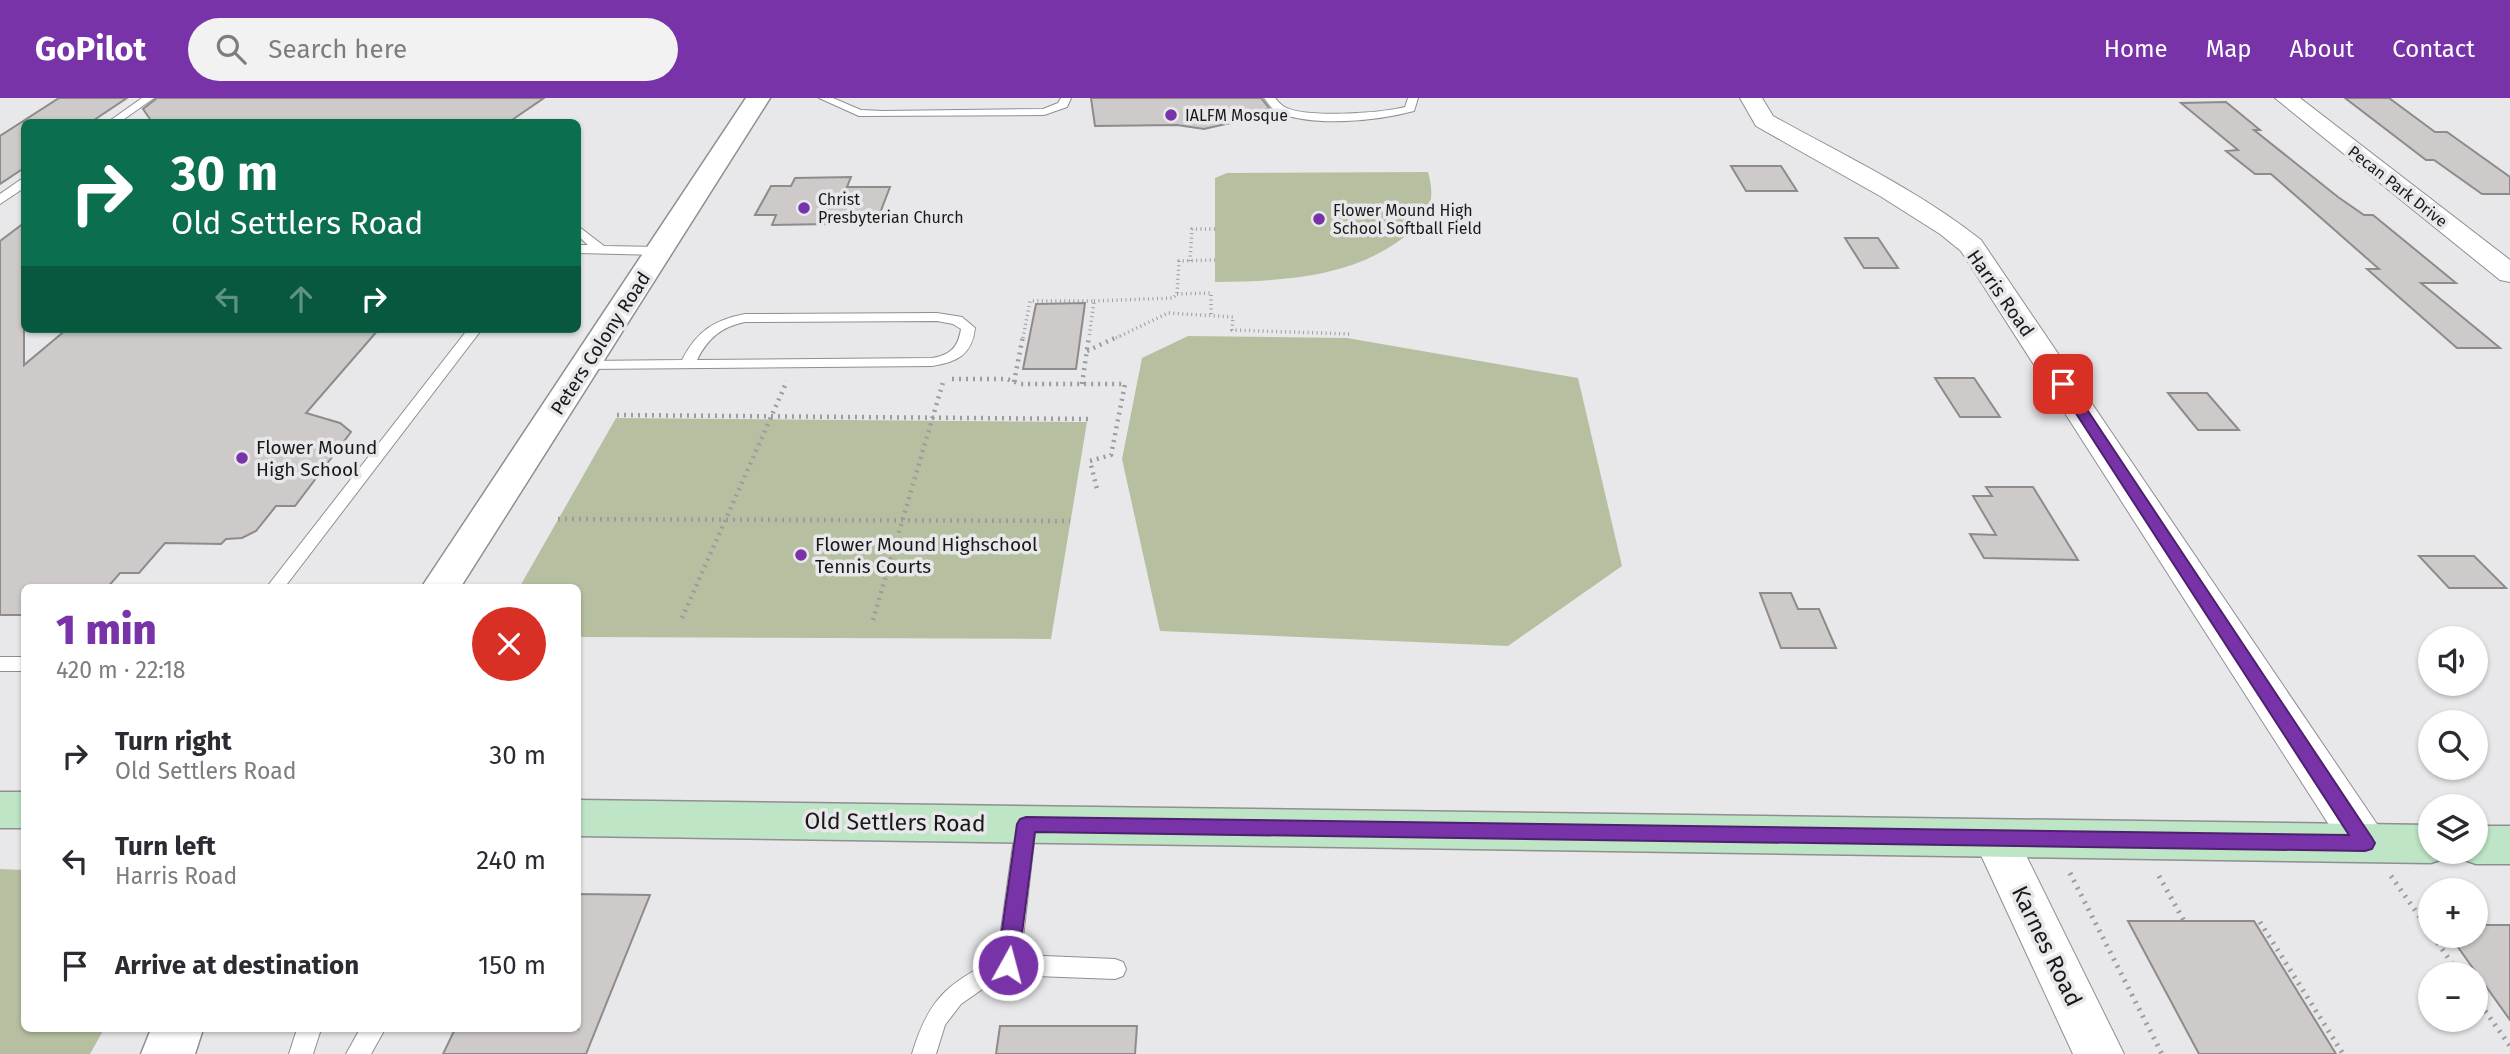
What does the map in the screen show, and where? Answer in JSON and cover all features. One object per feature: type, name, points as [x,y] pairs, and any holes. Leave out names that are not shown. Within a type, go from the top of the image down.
[{"type":"main road","points":[[0,810],[21,810]]},
{"type":"main road","name":"Old Settlers Road","points":[[581,818],[1995,838],[2378,859],[2418,848]]},
{"type":"main road","points":[[2488,845],[2510,845]]},
{"type":"street","name":"Peters Colony Road","points":[[443,584],[758,98]]},
{"type":"street","name":"Harris Road","points":[[1751,98],[1764,121],[1889,191],[1949,228],[1971,246],[2378,859]]},
{"type":"street","name":"Pecan Park Drive","points":[[2286,98],[2510,274]]},
{"type":"street","name":"Karnes Road","points":[[1995,838],[2099,1054]]},
{"type":"street","points":[[168,1054],[176,1032]]},
{"type":"lane","points":[[118,119],[149,98]]},
{"type":"lane","points":[[824,98],[859,113],[883,114],[1044,112],[1063,105],[1066,98]]},
{"type":"lane","points":[[1269,98],[1280,110],[1310,116],[1383,116],[1410,109],[1413,98]]},
{"type":"lane","points":[[0,200],[21,185]]},
{"type":"lane","points":[[581,233],[601,250]]},
{"type":"lane","points":[[581,249],[659,251]]},
{"type":"lane","points":[[586,365],[687,365],[923,363],[943,360],[961,353],[968,341],[968,328],[957,320],[937,317],[745,318],[723,321],[708,331],[696,346],[687,365]]},
{"type":"lane","points":[[278,584],[472,333]]},
{"type":"lane","points":[[0,664],[21,664]]},
{"type":"lane","points":[[1008,965],[1026,824]]},
{"type":"lane","points":[[924,1054],[936,1017],[962,987],[1008,965],[1115,969]]},
{"type":"lane","points":[[301,1054],[308,1032]]},
{"type":"lane","points":[[358,1054],[371,1032]]},
{"type":"path","points":[[1190,261],[1192,229],[1215,229]]},
{"type":"path","points":[[1177,294],[1179,261],[1215,260]]},
{"type":"path","points":[[1014,382],[1030,301],[1164,300],[1177,294],[1211,293],[1211,315]]},
{"type":"path","points":[[1082,384],[1094,301]]},
{"type":"path","points":[[1087,351],[1168,313],[1233,317],[1232,330],[1350,334]]},
{"type":"path","points":[[682,618],[794,364]]},
{"type":"path","points":[[930,379],[1007,379],[1021,384],[1125,384],[1111,455],[1090,461],[1098,493]]},
{"type":"path","points":[[873,620],[944,379]]},
{"type":"path","points":[[774,381],[800,381]]},
{"type":"path","points":[[617,415],[1089,419]]},
{"type":"path","points":[[558,519],[1070,522]]},
{"type":"path","points":[[2378,859],[2418,915]]},
{"type":"path","points":[[2070,873],[2162,1054]]},
{"type":"path","points":[[2159,876],[2184,921]]},
{"type":"path","points":[[2260,922],[2343,1054]]},
{"type":"path","points":[[2488,1015],[2510,1046]]},
{"type":"green space","name":"Flower Mound High School Softball Field","points":[[1428,172],[1431,184],[1430,205],[1422,221],[1406,236],[1376,255],[1332,271],[1309,276],[1215,282],[1215,178],[1227,173]]},
{"type":"green space","points":[[1188,336],[1347,338],[1578,378],[1622,566],[1508,646],[1160,631],[1122,459],[1142,358]]},
{"type":"green space","name":"Flower Mound Highschool Tennis Courts","points":[[616,418],[1087,422],[1051,639],[581,637],[581,584],[521,584]]},
{"type":"green space","points":[[0,869],[21,870],[21,1032],[102,1032],[90,1054],[0,1054]]},
{"type":"building","points":[[59,98],[127,98],[96,119],[26,119]]},
{"type":"building","points":[[157,98],[544,98],[513,119],[150,119],[143,109]]},
{"type":"building","name":"IALFM Mosque","points":[[1091,98],[1261,98],[1269,108],[1239,121],[1204,129],[1177,125],[1095,126]]},
{"type":"building","points":[[2345,98],[2389,98],[2435,132],[2447,132],[2510,177],[2510,194],[2482,194],[2434,160],[2426,160]]},
{"type":"building","points":[[2226,102],[2260,130],[2254,130],[2338,197],[2364,215],[2373,215],[2456,283],[2421,283],[2500,348],[2457,348],[2367,269],[2379,269],[2271,174],[2255,174],[2226,151],[2238,150],[2181,103]]},
{"type":"building","points":[[21,122],[21,170],[0,184],[0,136]]},
{"type":"building","points":[[1731,166],[1781,166],[1797,191],[1746,191]]},
{"type":"building","points":[[851,177],[847,187],[890,187],[880,213],[835,213],[830,224],[772,225],[776,215],[755,215],[771,186],[791,186],[795,178]]},
{"type":"building","name":"Flower Mound High School","points":[[21,225],[21,333],[24,333],[24,365],[62,333],[376,333],[306,413],[340,423],[351,432],[295,506],[276,506],[256,531],[242,538],[226,539],[221,544],[165,543],[139,573],[120,573],[110,584],[21,584],[21,615],[0,615],[0,241]]},
{"type":"building","points":[[1845,238],[1878,238],[1898,268],[1864,268]]},
{"type":"building","points":[[1085,303],[1076,369],[1023,369],[1036,304]]},
{"type":"building","points":[[1935,378],[1974,378],[2000,417],[1960,417]]},
{"type":"building","points":[[2168,393],[2207,393],[2239,430],[2198,430]]},
{"type":"building","points":[[1986,487],[2033,487],[2078,560],[1984,558],[1970,534],[1996,535],[1973,496],[1992,496]]},
{"type":"building","points":[[2419,556],[2474,556],[2506,588],[2449,588]]},
{"type":"building","points":[[1760,593],[1791,593],[1798,609],[1819,609],[1836,648],[1781,648]]},
{"type":"building","points":[[581,894],[650,895],[586,1054],[443,1054],[454,1032],[581,1032]]},
{"type":"building","points":[[2128,921],[2254,921],[2336,1054],[2199,1054]]},
{"type":"building","points":[[2488,925],[2510,925],[2510,1020],[2488,989],[2488,962],[2469,962],[2459,948],[2488,948]]},
{"type":"building","points":[[1000,1026],[1137,1026],[1135,1054],[996,1054]]},
{"type":"place","name":"IALFM Mosque","points":[[1171,115]]},
{"type":"place","name":"Christ Presbyterian Church","points":[[804,208]]},
{"type":"place","name":"Flower Mound High School Softball Field","points":[[1319,219]]},
{"type":"place","name":"Flower Mound High School","points":[[242,458]]},
{"type":"place","name":"Flower Mound Highschool Tennis Courts","points":[[801,555]]},
{"type":"route","points":[[1008,965],[1026,824],[2365,843],[2063,384]]}]
